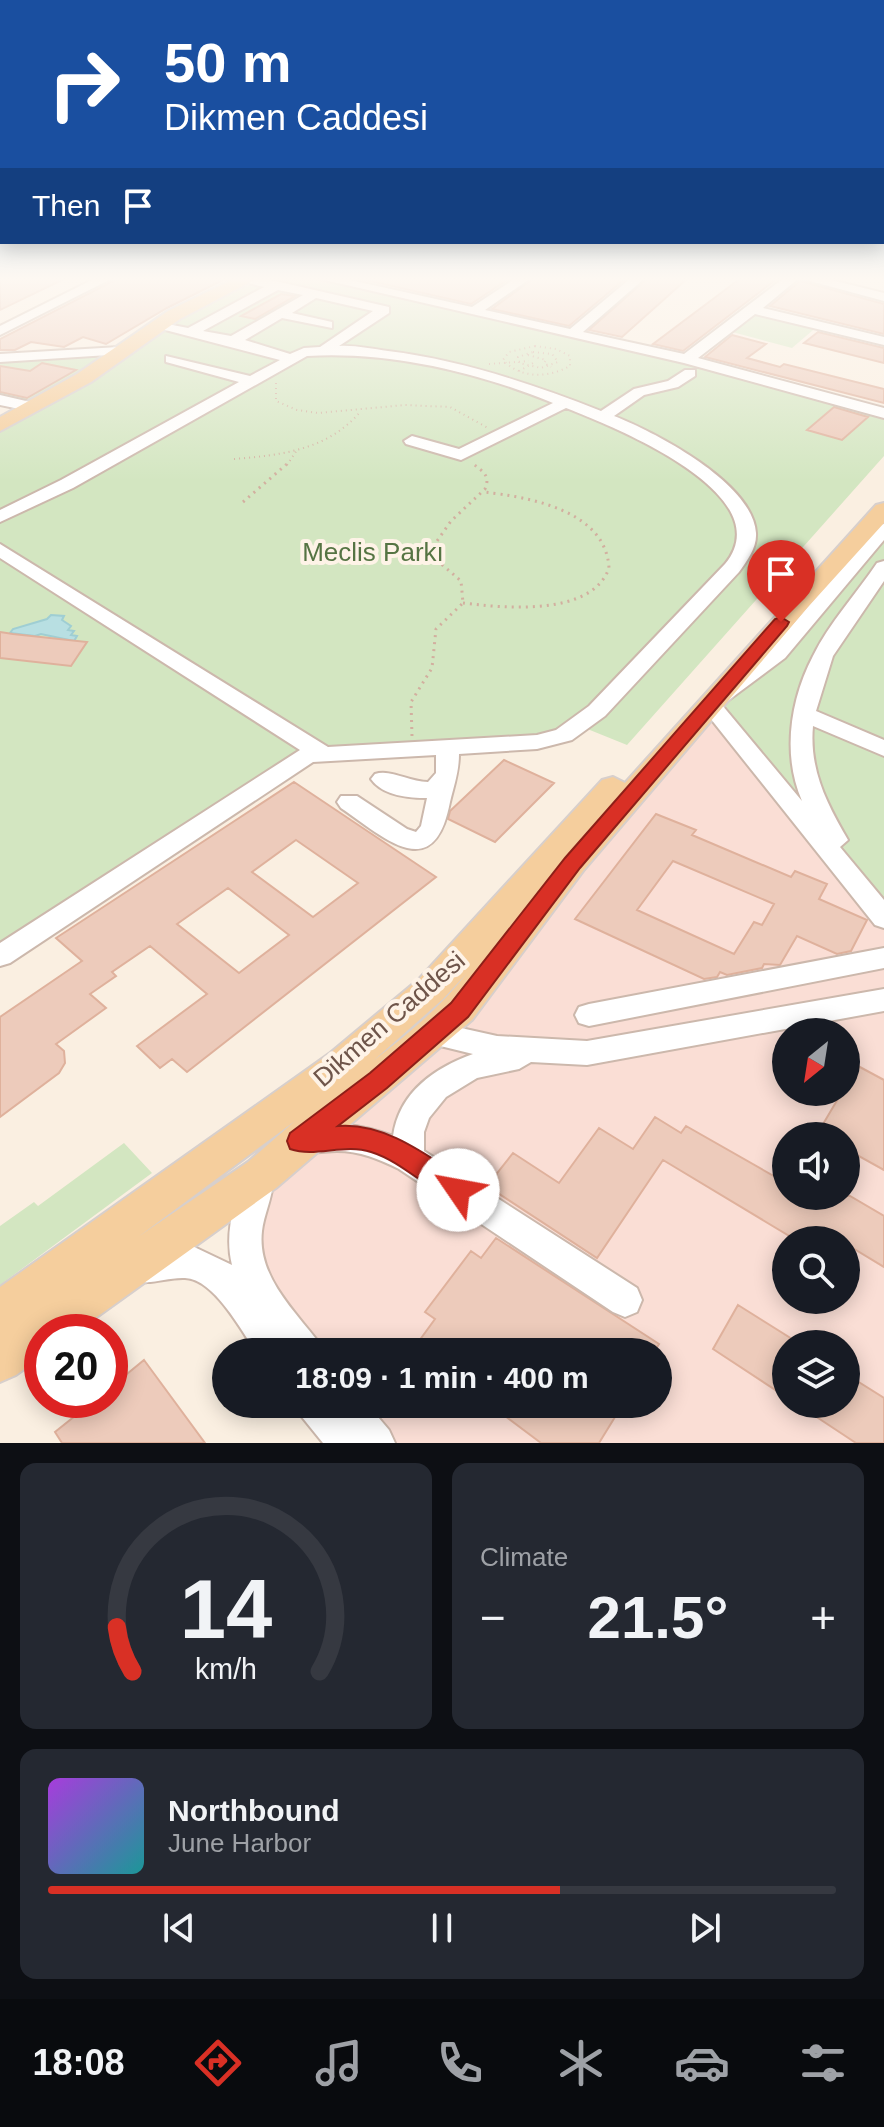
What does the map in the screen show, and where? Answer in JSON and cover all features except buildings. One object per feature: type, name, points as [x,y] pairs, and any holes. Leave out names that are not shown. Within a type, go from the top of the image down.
[{"type":"main road","points":[[0,425],[84,378],[128,345]]},
{"type":"main road","name":"Dikmen Caddesi","points":[[0,1313],[318,1083],[418,1000],[484,933],[836,532],[884,487]]},
{"type":"main road","name":"Dikmen Caddesi","points":[[0,1359],[262,1175],[299,1141],[447,1022],[572,863],[884,510]]},
{"type":"main road","points":[[418,1000],[447,1022]]},
{"type":"street","points":[[247,345],[292,359]]},
{"type":"street","points":[[0,517],[67,484],[292,359],[329,345]]},
{"type":"street","points":[[616,345],[884,413]]},
{"type":"street","points":[[603,416],[639,392],[673,384],[712,345]]},
{"type":"street","points":[[0,956],[297,760],[320,752],[537,742],[564,735],[580,725],[739,561],[746,545],[747,529],[736,503],[686,459],[642,433],[566,402],[480,375],[422,361],[325,348]]},
{"type":"street","points":[[0,358],[119,351]]},
{"type":"street","points":[[171,359],[258,377]]},
{"type":"street","points":[[0,400],[34,407]]},
{"type":"street","points":[[412,441],[467,459],[503,434],[566,402]]},
{"type":"street","points":[[884,529],[778,654],[710,704],[884,918]]},
{"type":"street","points":[[0,550],[320,752]]},
{"type":"street","points":[[884,567],[823,656],[799,740],[806,786],[834,837],[884,895]]},
{"type":"street","points":[[804,714],[884,749]]},
{"type":"street","points":[[349,802],[398,835],[421,842],[433,829],[449,766],[448,747]]},
{"type":"street","points":[[383,779],[419,792],[434,790],[442,784]]},
{"type":"street","points":[[589,1015],[884,958]]},
{"type":"street","points":[[777,978],[799,1016]]},
{"type":"street","points":[[447,1022],[497,1048],[543,1053],[587,1053],[884,1000]]},
{"type":"street","points":[[410,1159],[405,1141],[410,1122],[438,1087],[459,1072],[488,1062],[543,1053]]},
{"type":"street","points":[[299,1141],[349,1137],[375,1141],[410,1159],[625,1300]]},
{"type":"street","points":[[262,1175],[251,1201],[244,1242],[249,1277],[293,1338]]},
{"type":"street","points":[[129,1270],[190,1261],[226,1280],[267,1338]]},
{"type":"street","points":[[326,1418],[347,1443]]},
{"type":"street","points":[[355,1418],[376,1443]]},
{"type":"path","points":[[525,347],[546,347],[564,352],[572,361],[564,370],[555,373],[520,372],[503,360],[509,352],[525,347]]},
{"type":"path","points":[[533,357],[529,359],[532,363],[564,352]]},
{"type":"path","points":[[526,353],[553,355],[558,362],[551,367],[523,365],[518,360],[526,353]]},
{"type":"path","points":[[526,353],[544,360],[551,367]]},
{"type":"path","points":[[258,377],[276,383],[276,401],[289,408],[324,416],[406,403],[449,407],[467,413],[484,426],[503,434]]},
{"type":"path","points":[[234,459],[297,450],[338,435],[353,423],[361,411]]},
{"type":"path","points":[[243,502],[284,469],[297,450]]},
{"type":"path","points":[[435,553],[439,537],[488,482],[486,474],[467,459]]},
{"type":"path","points":[[413,748],[411,702],[427,685],[437,657],[436,629],[463,603],[515,607],[565,602],[599,584],[608,573],[609,560],[598,538],[578,517],[529,500],[482,492]]},
{"type":"path","points":[[321,545],[379,556],[435,553]]},
{"type":"path","points":[[435,553],[461,581],[463,603]]},
{"type":"shaded area","points":[[710,704],[884,918],[884,1443],[376,1443],[355,1418],[672,1418],[672,1338],[293,1338],[249,1277],[251,1201],[378,1081]]},
{"type":"green space","name":"Meclis Parkı","points":[[140,345],[609,345],[701,366],[884,417],[884,456],[627,745],[580,726],[564,735],[320,752],[0,956],[0,431],[96,377]]},
{"type":"green space","points":[[119,351],[34,407],[0,400],[0,358]]},
{"type":"green space","points":[[884,529],[884,898],[710,704]]},
{"type":"green space","points":[[124,1143],[152,1173],[0,1285],[0,1226],[34,1202],[38,1206]]},
{"type":"water","points":[[51,615],[64,616],[62,620],[71,626],[68,630],[74,631],[71,635],[77,636],[74,641],[41,634],[10,633],[13,629]]},
{"type":"route","points":[[458,1190],[375,1141],[349,1137],[299,1141],[378,1081],[459,1010],[572,863],[781,622]]}]
